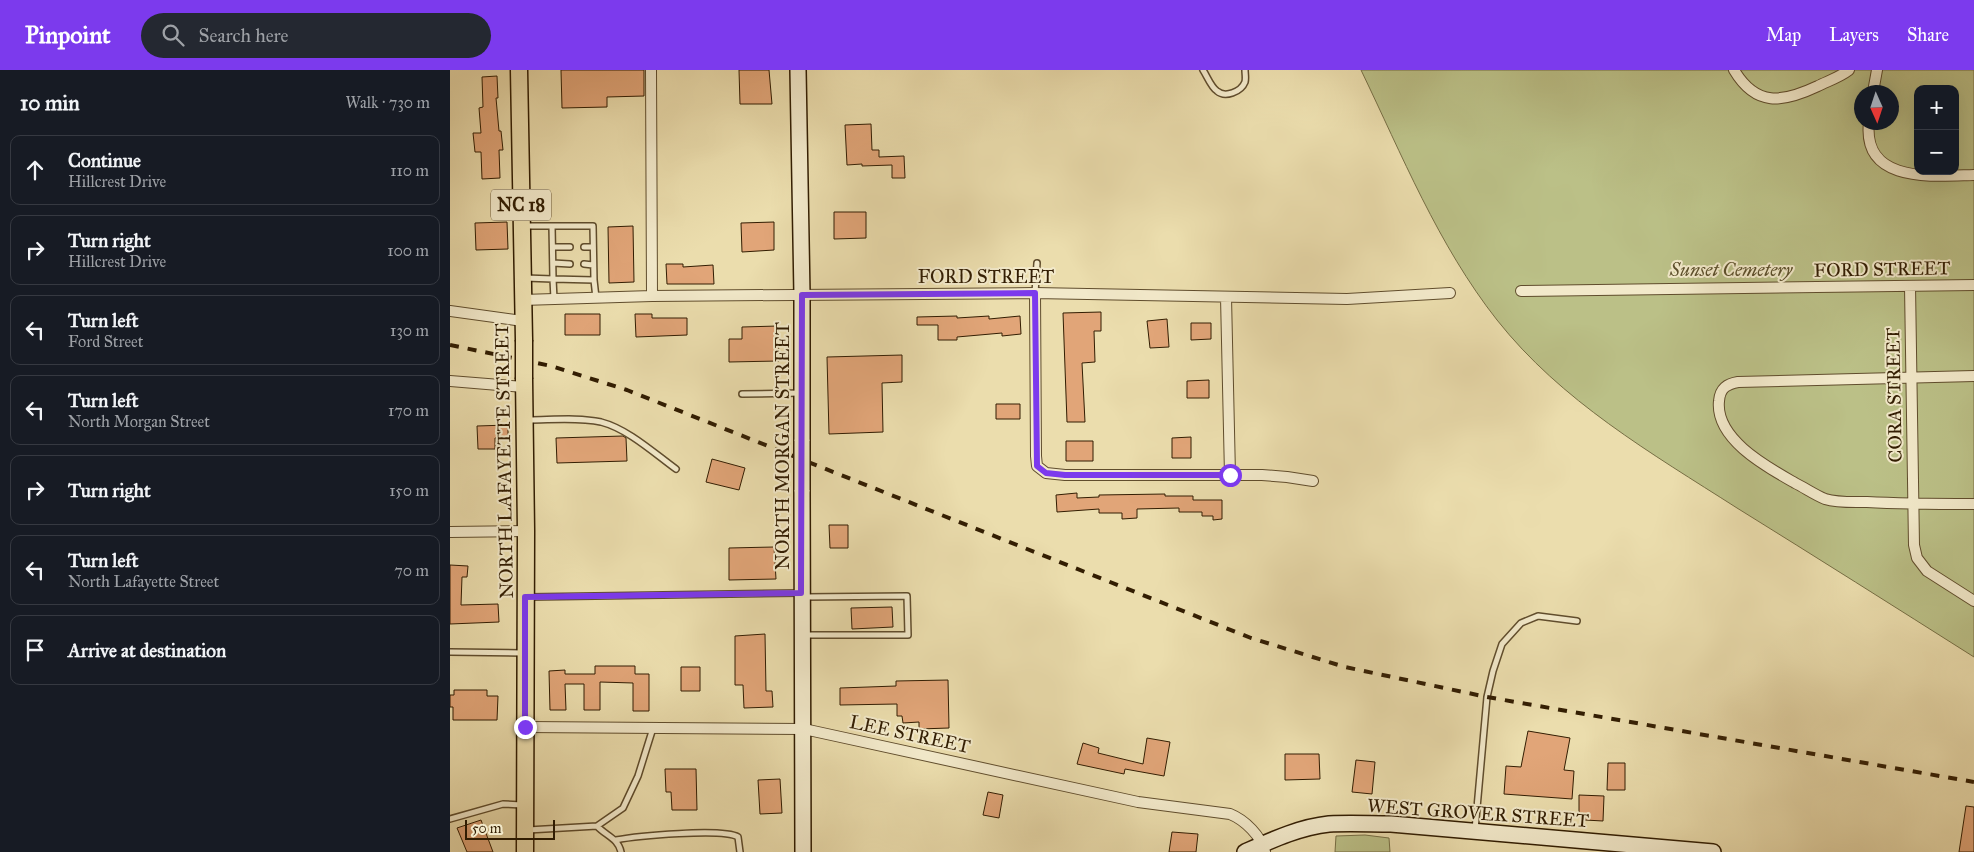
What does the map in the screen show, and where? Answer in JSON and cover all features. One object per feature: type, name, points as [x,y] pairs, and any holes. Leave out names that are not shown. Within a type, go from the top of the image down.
[{"type":"main road","name":"NORTH LAFAYETTE STREET","points":[[519,70],[526,531],[525,852]]},
{"type":"street","points":[[651,70],[652,296]]},
{"type":"street","name":"NORTH MORGAN STREET","points":[[798,70],[802,295],[801,595],[804,729],[803,852]]},
{"type":"street","points":[[1734,70],[1750,91],[1760,96],[1780,99],[1810,90],[1849,70]]},
{"type":"street","points":[[1874,85],[1877,70]]},
{"type":"street","points":[[1869,130],[1869,139],[1875,154],[1885,165],[1896,171],[1937,176],[1974,175]]},
{"type":"street","name":"FORD STREET","points":[[1521,291],[1974,285]]},
{"type":"street","name":"CORA STREET","points":[[1910,286],[1914,545],[1920,564],[1927,571],[1974,601]]},
{"type":"street","points":[[1035,293],[1037,466],[1046,473],[1065,475],[1230,475],[1287,477],[1313,481]]},
{"type":"street","name":"FORD STREET","points":[[522,300],[652,296],[1035,293],[1347,299],[1450,294]]},
{"type":"street","points":[[1226,297],[1230,475]]},
{"type":"street","points":[[450,311],[523,320]]},
{"type":"street","points":[[1974,376],[1738,382],[1725,386],[1720,392],[1718,407],[1727,432],[1736,442],[1766,466],[1828,500],[1914,504],[1974,504]]},
{"type":"street","points":[[450,381],[524,383]]},
{"type":"street","points":[[450,532],[526,531]]},
{"type":"street","name":"LEE STREET","points":[[525,727],[804,729],[1138,802],[1230,814],[1246,824],[1264,848]]},
{"type":"street","name":"WEST GROVER STREET","points":[[1245,852],[1264,848],[1303,829],[1330,824],[1391,824],[1713,852]]},
{"type":"lane","points":[[1204,70],[1215,90],[1222,94],[1228,94],[1242,88],[1246,80],[1245,70]]},
{"type":"lane","points":[[521,226],[593,226],[592,264],[596,298]]},
{"type":"lane","points":[[552,226],[554,299]]},
{"type":"lane","points":[[553,246],[570,247]]},
{"type":"lane","points":[[584,247],[593,247]]},
{"type":"lane","points":[[553,263],[570,264]]},
{"type":"lane","points":[[1035,293],[1037,263]]},
{"type":"lane","points":[[584,264],[592,264]]},
{"type":"lane","points":[[522,278],[594,280]]},
{"type":"lane","points":[[742,394],[802,393]]},
{"type":"lane","points":[[525,420],[602,423],[624,432],[676,469]]},
{"type":"lane","points":[[525,597],[908,596],[908,635],[802,636]]},
{"type":"lane","points":[[1475,832],[1487,697],[1502,644],[1521,623],[1538,616],[1577,621]]},
{"type":"lane","points":[[450,652],[525,653]]},
{"type":"lane","points":[[525,830],[597,826],[623,808],[638,776],[653,728]]},
{"type":"lane","points":[[450,818],[504,804],[525,805]]},
{"type":"lane","points":[[597,826],[603,833],[616,840],[665,835],[725,833],[738,837],[740,852]]},
{"type":"lane","points":[[616,840],[621,852]]},
{"type":"green space","name":"Sunset Cemetery","points":[[1361,70],[1974,70],[1974,657],[1640,446],[1578,401],[1549,376],[1497,320],[1476,291],[1439,230],[1406,167]]},
{"type":"green space","points":[[1365,835],[1389,838],[1390,852],[1335,852],[1336,836]]},
{"type":"building","points":[[561,70],[644,70],[644,96],[607,97],[607,107],[562,108]]},
{"type":"building","points":[[739,70],[769,70],[772,104],[740,104]]},
{"type":"building","points":[[497,76],[498,98],[496,98],[503,150],[499,150],[500,178],[482,179],[481,152],[475,152],[473,133],[481,133],[479,108],[483,107],[482,77]]},
{"type":"building","points":[[871,124],[872,150],[879,150],[879,157],[904,156],[905,178],[892,178],[892,165],[847,165],[845,125]]},
{"type":"building","points":[[834,212],[866,212],[866,238],[834,239]]},
{"type":"building","points":[[507,222],[508,249],[476,250],[475,223]]},
{"type":"building","points":[[774,222],[774,250],[742,252],[741,223]]},
{"type":"building","points":[[633,226],[634,282],[609,283],[608,227]]},
{"type":"building","points":[[666,264],[683,264],[683,267],[713,265],[714,284],[667,284]]},
{"type":"building","points":[[1101,312],[1101,331],[1094,331],[1095,362],[1082,363],[1085,422],[1067,422],[1063,313]]},
{"type":"building","points":[[565,314],[600,314],[600,335],[565,335]]},
{"type":"building","points":[[635,314],[652,314],[652,318],[687,318],[687,335],[636,337]]},
{"type":"building","points":[[957,316],[957,318],[989,316],[989,319],[1020,316],[1021,334],[1002,336],[1002,333],[957,337],[957,340],[938,340],[938,325],[917,325],[917,317]]},
{"type":"building","points":[[1167,319],[1169,347],[1150,348],[1147,321]]},
{"type":"building","points":[[1191,323],[1211,323],[1211,339],[1191,340]]},
{"type":"building","points":[[778,326],[779,361],[729,362],[729,339],[742,339],[742,327]]},
{"type":"building","points":[[902,355],[902,382],[882,383],[883,432],[829,434],[827,357]]},
{"type":"building","points":[[1209,380],[1209,398],[1187,398],[1187,381]]},
{"type":"building","points":[[996,404],[1020,404],[1020,419],[996,419]]},
{"type":"building","points":[[508,425],[508,438],[495,438],[495,449],[478,449],[477,426]]},
{"type":"building","points":[[623,436],[626,438],[627,461],[557,463],[556,438]]},
{"type":"building","points":[[1191,437],[1191,458],[1172,458],[1172,438]]},
{"type":"building","points":[[1066,441],[1093,441],[1093,461],[1066,461]]},
{"type":"building","points":[[712,459],[745,468],[739,490],[706,482]]},
{"type":"building","points":[[1077,493],[1077,498],[1099,497],[1099,495],[1165,494],[1165,496],[1193,496],[1193,500],[1222,500],[1222,519],[1213,520],[1213,516],[1202,516],[1202,512],[1179,512],[1179,508],[1137,509],[1137,518],[1122,519],[1122,513],[1099,513],[1099,509],[1057,512],[1056,495]]},
{"type":"building","points":[[829,525],[848,525],[848,548],[830,548]]},
{"type":"building","points":[[774,547],[776,579],[729,580],[729,548]]},
{"type":"building","points":[[450,565],[468,566],[467,577],[462,577],[461,605],[498,604],[499,622],[450,624]]},
{"type":"building","points":[[892,607],[893,627],[852,629],[851,608]]},
{"type":"building","points":[[765,634],[766,691],[772,691],[773,707],[744,708],[743,685],[735,685],[735,636]]},
{"type":"building","points":[[595,666],[635,666],[635,674],[649,674],[649,711],[633,711],[633,683],[600,682],[600,710],[584,710],[584,684],[565,684],[566,710],[550,710],[549,671],[565,670],[565,674],[595,674]]},
{"type":"building","points":[[681,667],[700,667],[700,691],[681,691]]},
{"type":"building","points":[[948,680],[949,728],[919,729],[919,722],[903,723],[902,716],[897,716],[897,704],[840,705],[840,688],[896,686],[896,681]]},
{"type":"building","points":[[454,690],[487,690],[487,696],[498,696],[497,720],[453,720],[453,707],[450,707],[450,695],[454,695]]},
{"type":"building","points":[[1528,731],[1570,738],[1564,770],[1574,771],[1572,799],[1504,794],[1506,766],[1521,767]]},
{"type":"building","points":[[1147,738],[1170,742],[1164,776],[1125,769],[1124,774],[1077,764],[1083,743],[1099,748],[1098,753],[1143,764]]},
{"type":"building","points":[[1285,754],[1319,754],[1320,779],[1285,780]]},
{"type":"building","points":[[1356,760],[1375,762],[1372,794],[1352,792]]},
{"type":"building","points":[[1608,763],[1625,763],[1625,790],[1607,790]]},
{"type":"building","points":[[665,769],[696,769],[697,810],[672,810],[671,792],[666,792]]},
{"type":"building","points":[[780,779],[782,813],[760,814],[758,780]]},
{"type":"building","points":[[988,792],[1003,795],[999,818],[983,815]]},
{"type":"building","points":[[1579,795],[1604,796],[1603,821],[1585,820],[1585,815],[1579,815]]},
{"type":"building","points":[[1966,806],[1974,807],[1974,852],[1959,852]]},
{"type":"building","points":[[481,820],[493,852],[467,852],[457,828]]},
{"type":"building","points":[[1172,832],[1198,834],[1196,852],[1169,852]]},
{"type":"railway","points":[[450,345],[551,366],[627,390],[1251,638],[1345,667],[1487,697],[1974,782]]},
{"type":"route","points":[[525,727],[525,597],[801,593],[802,295],[1035,293],[1037,466],[1046,473],[1065,475],[1230,475]]}]
